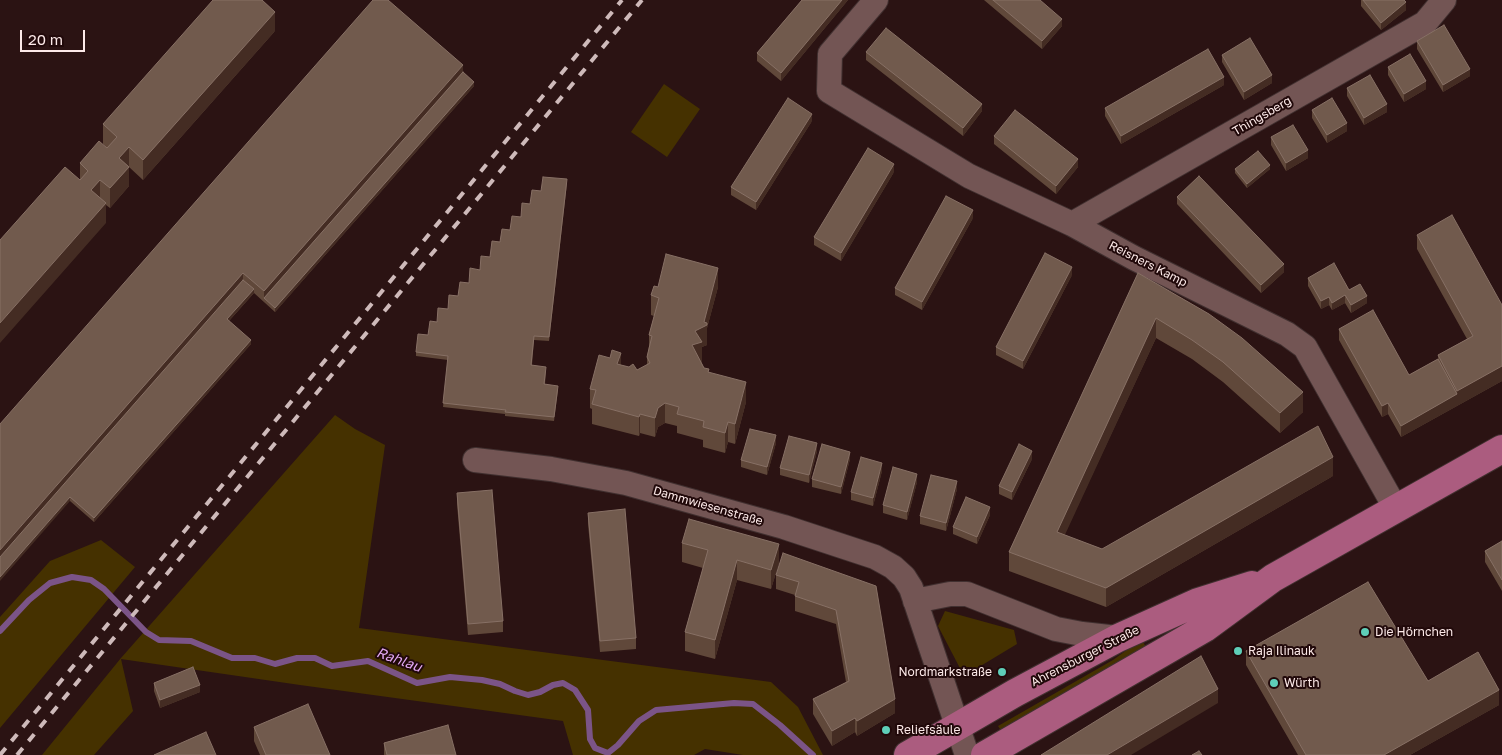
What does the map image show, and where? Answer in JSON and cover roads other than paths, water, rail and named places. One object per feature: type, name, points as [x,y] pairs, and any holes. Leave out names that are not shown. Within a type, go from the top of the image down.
[{"type":"main road","name":"Ahrensburger Straße","points":[[984,755],[1205,628],[1273,578],[1502,449]]},
{"type":"main road","name":"Ahrensburger Straße","points":[[908,755],[1015,693],[1118,638],[1198,602],[1273,578]]},
{"type":"street","name":"Reisners Kamp","points":[[876,0],[830,54],[829,91],[969,176],[1072,224],[1134,258],[1287,334],[1305,347],[1396,509]]},
{"type":"street","name":"Thingsberg","points":[[1072,224],[1425,23],[1436,3]]},
{"type":"street","name":"Dammwiesenstraße","points":[[476,460],[551,469],[626,483],[876,556],[904,577],[911,588],[967,755]]},
{"type":"street","points":[[915,601],[950,594],[967,594],[1056,629],[1118,638]]},
{"type":"waterway","name":"Rahlau","points":[[0,631],[29,600],[50,583],[72,577],[91,580],[104,589],[146,632],[159,640],[191,641],[232,658],[255,658],[275,664],[297,658],[315,658],[332,666],[368,661],[417,683],[450,677],[482,680],[500,684],[528,695],[563,683],[575,690],[588,710],[590,739],[595,748],[608,753],[618,745],[639,721],[656,710],[734,703],[753,704],[813,755]]},
{"type":"railway","points":[[0,755],[622,0]]},
{"type":"railway","points":[[17,755],[642,0]]},
{"type":"place","name":"Die Hörnchen","points":[[1365,632]]},
{"type":"place","name":"Raja Ilinauk","points":[[1238,651]]},
{"type":"place","name":"Nordmarkstraße","points":[[1002,672]]},
{"type":"place","name":"Würth","points":[[1274,683]]},
{"type":"place","name":"Reliefsäule","points":[[886,730]]}]
